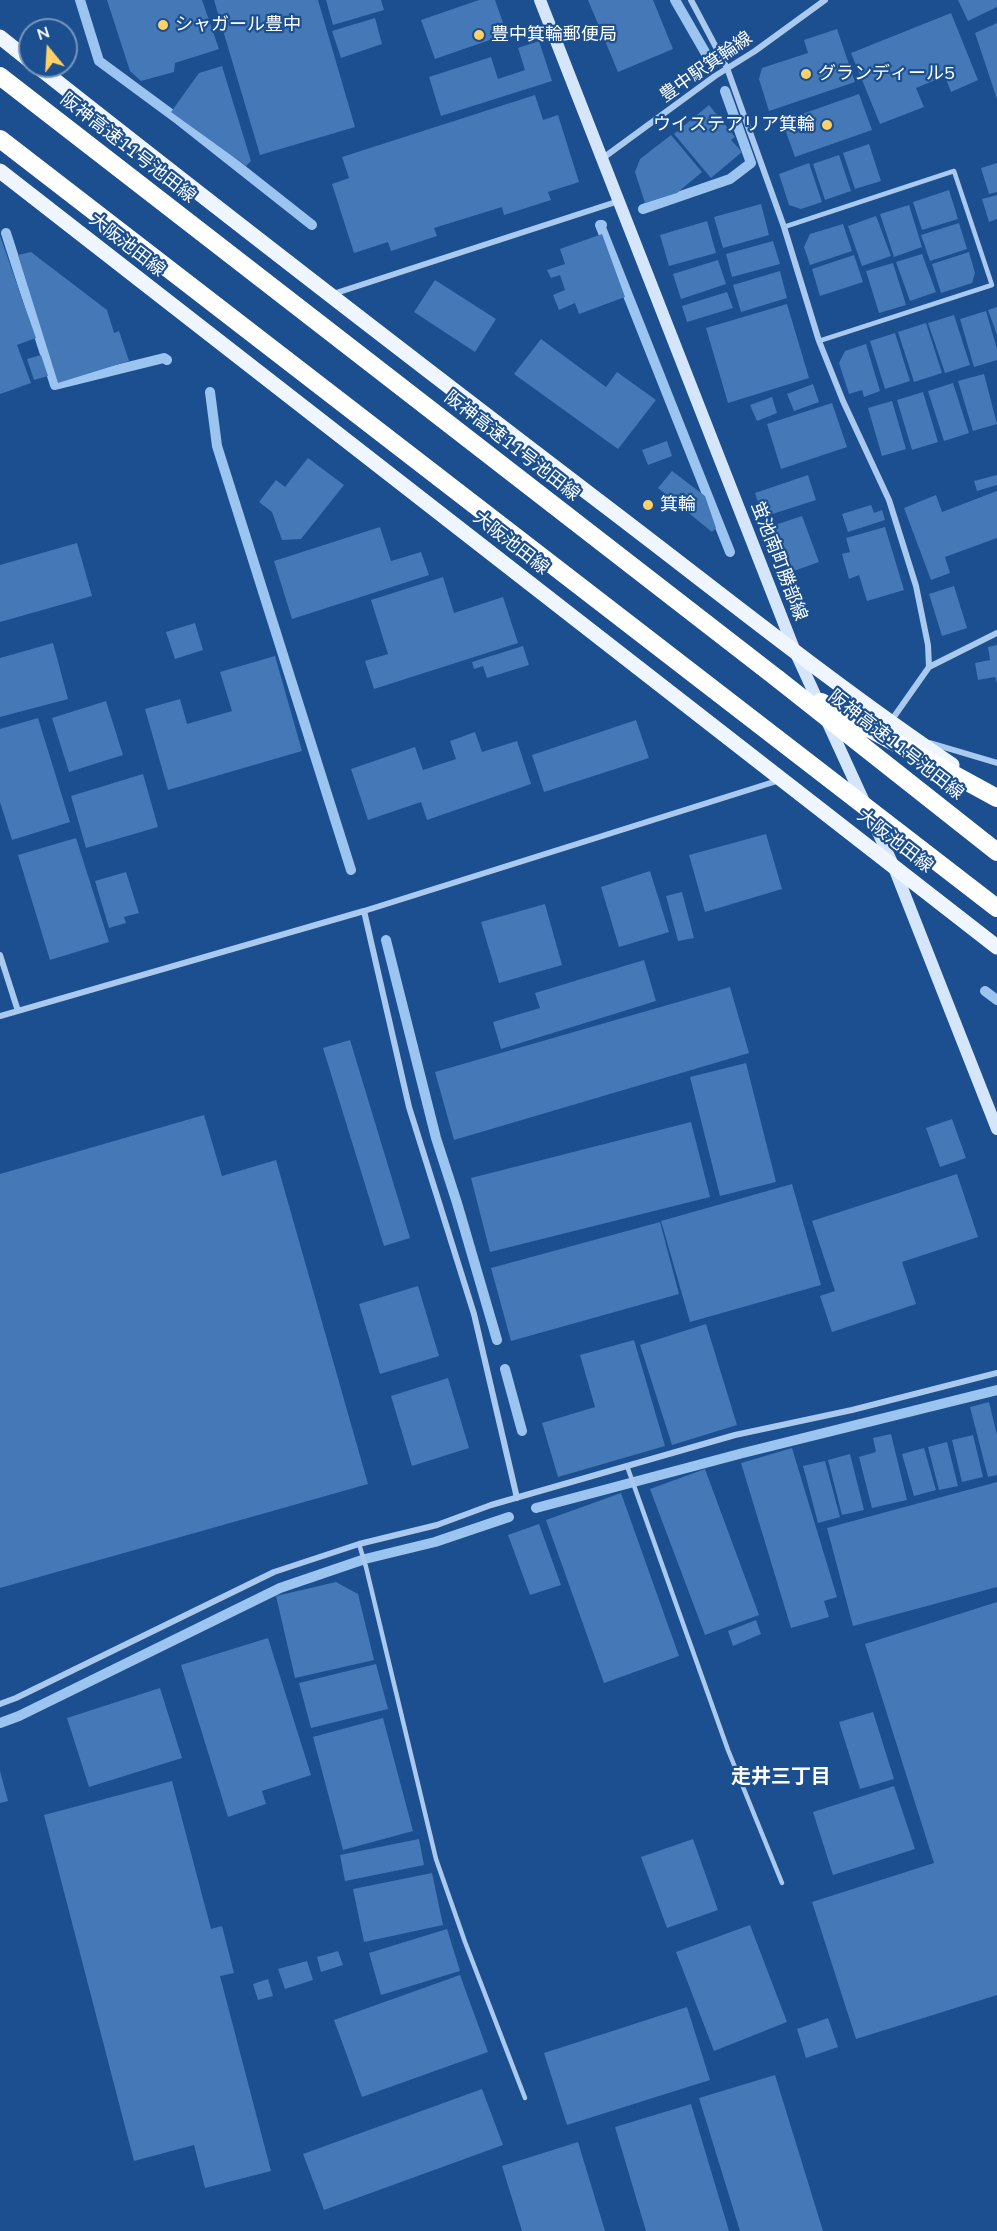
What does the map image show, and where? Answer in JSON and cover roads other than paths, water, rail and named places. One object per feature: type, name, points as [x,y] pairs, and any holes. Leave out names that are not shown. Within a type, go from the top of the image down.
[{"type":"highway","name":"阪神高速11号池田線","points":[[0,75],[778,679],[997,852]]},
{"type":"highway","points":[[0,139],[997,908]]},
{"type":"highway","points":[[778,679],[997,797]]},
{"type":"main road","points":[[0,37],[18,51]]},
{"type":"main road","points":[[52,78],[330,296],[890,722],[997,797]]},
{"type":"main road","name":"大阪池田線","points":[[0,171],[997,947]]},
{"type":"street","name":"蛍池南町勝部線","points":[[540,0],[794,649],[893,865],[997,1129]]},
{"type":"street","points":[[691,0],[727,68],[784,227],[819,341],[843,401],[890,500],[916,586],[928,645],[929,667]]},
{"type":"street","name":"豊中駅箕輪線","points":[[603,158],[825,0]]},
{"type":"street","points":[[330,296],[620,201]]},
{"type":"street","points":[[890,722],[929,667],[997,633]]},
{"type":"street","points":[[909,736],[997,763]]},
{"type":"street","points":[[0,1016],[364,911],[783,779]]},
{"type":"street","points":[[364,911],[409,1107],[474,1314],[517,1498]]},
{"type":"street","points":[[0,955],[18,1011]]},
{"type":"street","points":[[0,1704],[274,1572],[359,1544],[437,1526],[517,1498],[735,1435],[852,1410],[997,1373]]},
{"type":"lane","points":[[784,227],[954,171],[992,285],[819,341]]},
{"type":"lane","points":[[627,1466],[728,1750],[782,1883]]},
{"type":"lane","points":[[359,1544],[436,1859],[525,2098]]},
{"type":"waterway","points":[[80,0],[99,61],[179,120],[312,225]]},
{"type":"waterway","points":[[675,0],[709,59]]},
{"type":"waterway","points":[[643,209],[730,179],[751,163],[725,91]]},
{"type":"waterway","points":[[602,225],[600,225],[730,552]]},
{"type":"waterway","points":[[6,233],[55,385],[164,358],[167,360]]},
{"type":"waterway","points":[[210,392],[217,446],[351,870]]},
{"type":"waterway","points":[[386,940],[436,1138],[497,1340]]},
{"type":"waterway","points":[[985,991],[997,1000]]},
{"type":"waterway","points":[[505,1369],[522,1431]]},
{"type":"waterway","points":[[536,1508],[743,1453],[997,1390]]},
{"type":"waterway","points":[[0,1723],[19,1716],[280,1588],[365,1559],[435,1542],[509,1517]]},
{"type":"place","name":"シャガール豊中","points":[[163,25]]},
{"type":"place","name":"豊中箕輪郵便局","points":[[479,35]]},
{"type":"place","name":"グランディール5","points":[[806,74]]},
{"type":"place","name":"ウイステアリア箕輪","points":[[827,125]]},
{"type":"place","name":"箕輪","points":[[648,505]]},
{"type":"district","name":"走井三丁目","points":[[781,1777]]}]
